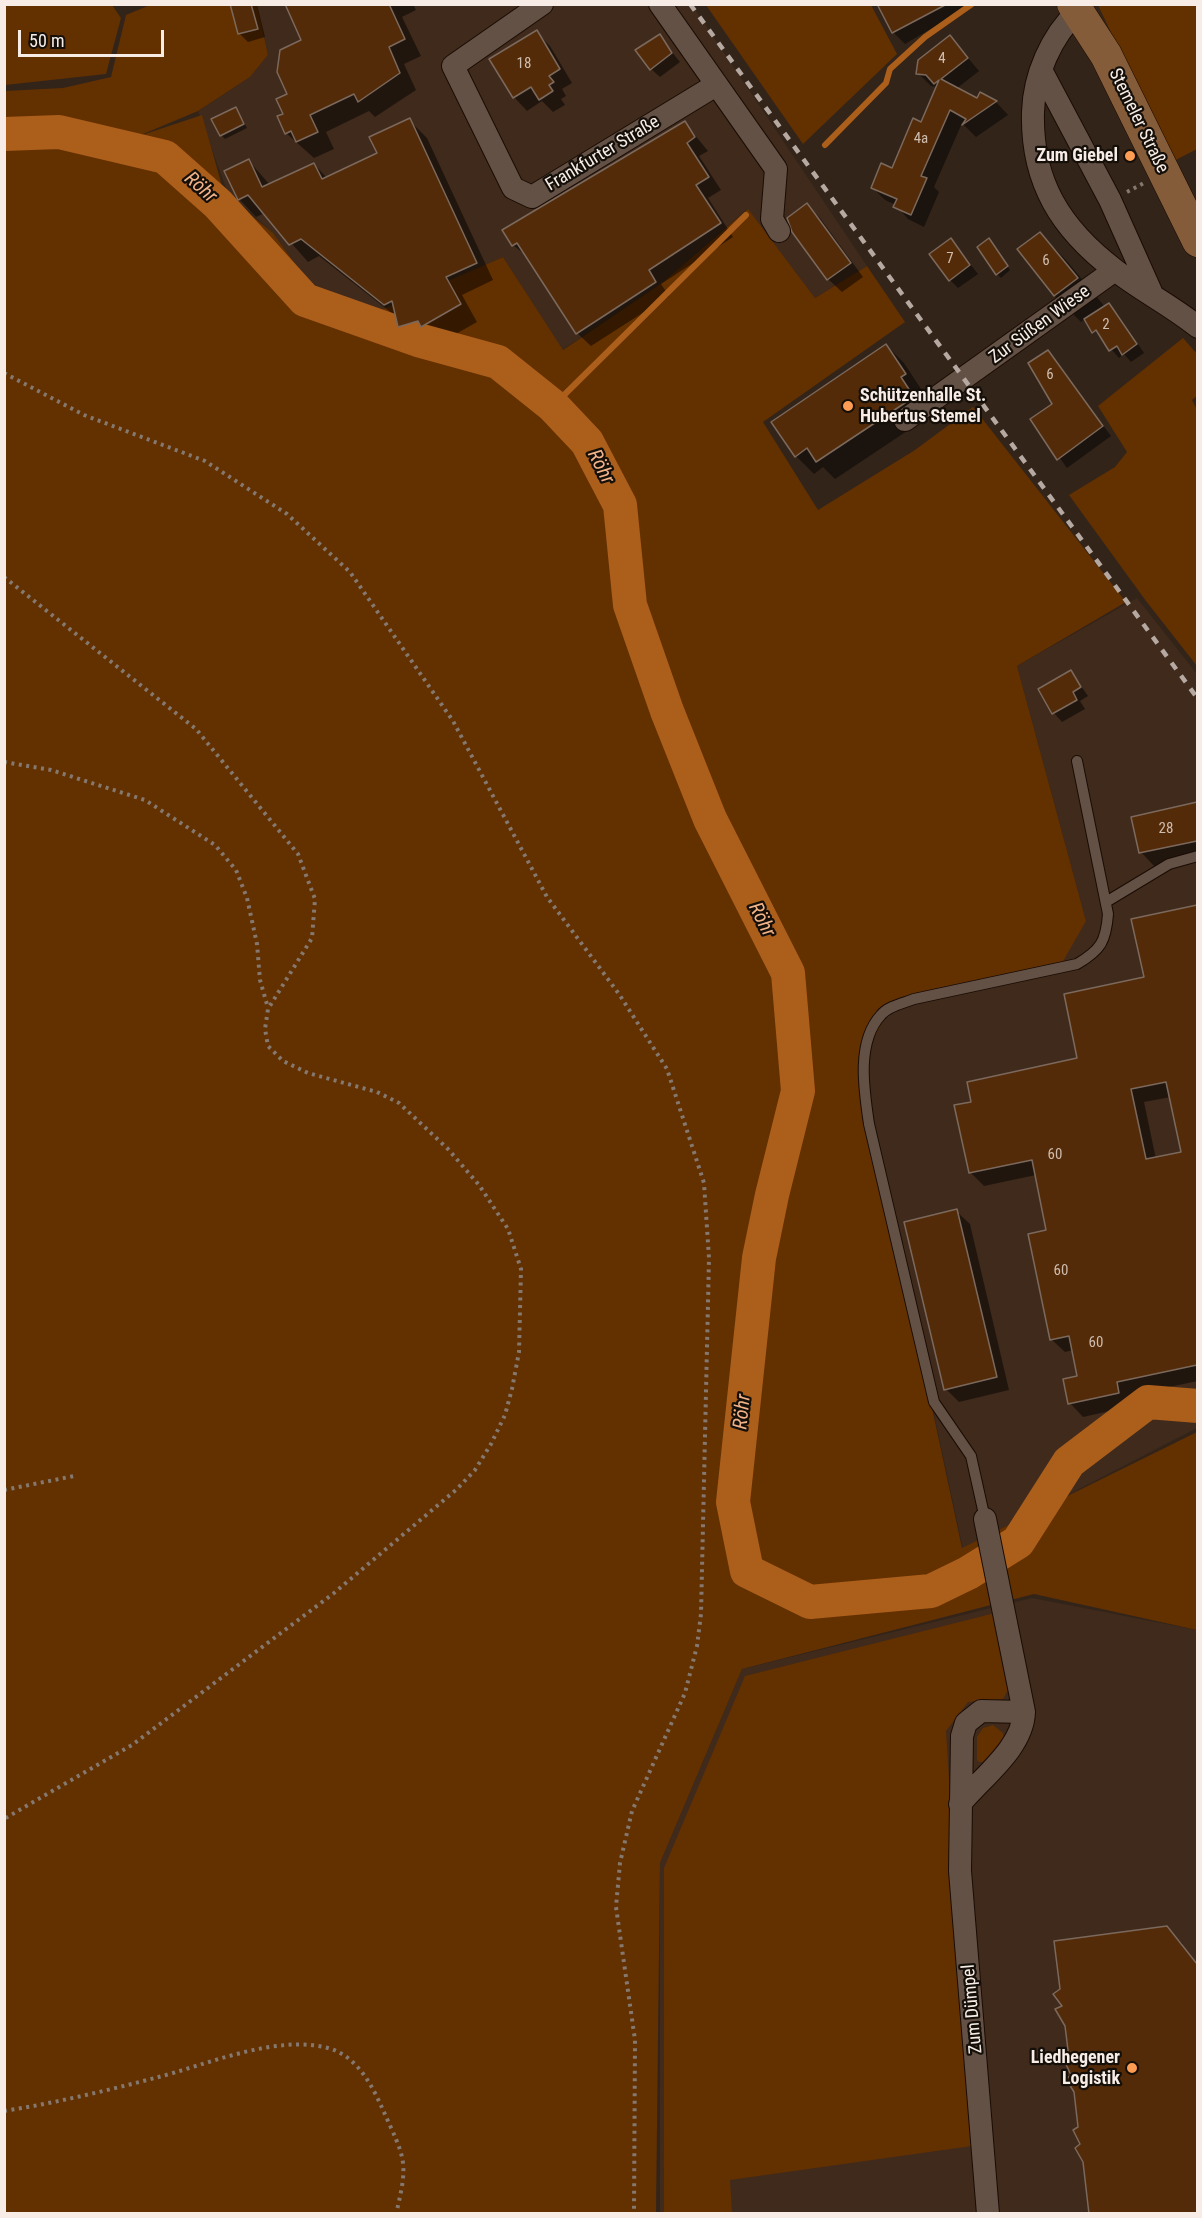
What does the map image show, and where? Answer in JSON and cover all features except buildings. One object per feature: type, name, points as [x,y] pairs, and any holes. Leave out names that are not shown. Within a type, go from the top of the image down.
[{"type":"main road","name":"Stemeler Straße","points":[[1075,8],[1106,55],[1197,241]]},
{"type":"street","name":"Frankfurter Straße","points":[[542,4],[453,66],[513,188],[532,198],[716,85]]},
{"type":"street","points":[[660,4],[776,169],[772,219],[779,231]]},
{"type":"street","points":[[1075,8],[1064,24],[1034,88],[1035,153],[1048,196],[1060,217],[1115,270],[1197,327]]},
{"type":"street","points":[[1041,70],[1110,200],[1152,294]]},
{"type":"street","name":"Zur Süßen Wiese","points":[[905,420],[1115,270]]},
{"type":"street","points":[[960,1804],[1014,1746],[1024,1724],[1023,1697],[985,1519]]},
{"type":"street","name":"Zum Dümpel","points":[[988,2214],[960,1871],[962,1736],[966,1723],[981,1711],[1024,1712]]},
{"type":"lane","points":[[985,1519],[971,1456],[934,1401],[869,1124],[864,1088],[866,1052],[870,1030],[882,1013],[896,1006],[914,999],[1077,964],[1094,954],[1106,935],[1106,902],[1077,761]]},
{"type":"lane","points":[[1106,902],[1169,864],[1197,856]]},
{"type":"path","points":[[1110,200],[1163,174]]},
{"type":"path","points":[[4,373],[84,415],[205,461],[287,514],[350,572],[453,721],[547,897],[618,994],[667,1069],[704,1183],[709,1258],[701,1614],[697,1646],[685,1693],[632,1811],[620,1863],[616,1907],[636,2040],[634,2214]]},
{"type":"path","points":[[4,578],[195,729],[298,854],[315,899],[312,938],[268,1009],[265,1029],[268,1047],[283,1061],[308,1073],[377,1092],[399,1103],[448,1149],[479,1185],[508,1229],[521,1269],[519,1352],[505,1415],[475,1470],[457,1489],[334,1593],[132,1745],[4,1819]]},
{"type":"path","points":[[4,762],[51,771],[145,800],[215,845],[236,870],[247,898],[257,944],[260,980],[268,1009]]},
{"type":"path","points":[[4,1490],[74,1476]]},
{"type":"path","points":[[4,2111],[54,2103],[273,2047],[328,2048],[347,2057],[368,2080],[404,2157],[405,2176],[396,2214]]},
{"type":"shaded area","points":[[4,5],[112,5],[121,18],[106,74],[5,85]]},
{"type":"shaded area","points":[[150,5],[257,5],[268,55],[250,77],[198,111],[136,137],[202,115],[224,193],[273,233],[311,286],[381,310],[503,257],[563,350],[662,283],[748,209],[815,298],[867,266],[905,322],[763,422],[818,510],[915,450],[973,407],[1126,602],[1017,666],[1086,921],[1058,970],[893,1003],[859,1066],[962,1548],[1197,1432],[1197,1630],[1034,1594],[742,1669],[660,1863],[656,2213],[5,2214],[5,91],[63,88],[111,77],[126,15]]},
{"type":"shaded area","points":[[257,5],[692,5],[867,266],[815,298],[747,209],[662,283],[562,350],[503,257],[381,310],[311,286],[273,233],[227,191],[198,111],[250,77],[268,55]]},
{"type":"shaded area","points":[[706,5],[871,5],[897,54],[803,144]]},
{"type":"shaded area","points":[[1098,5],[1197,5],[1197,149],[1172,162]]},
{"type":"shaded area","points":[[1183,338],[1198,355],[1197,396],[1192,400],[1198,412],[1197,666],[1146,601],[1069,495],[1115,467],[1127,452],[1098,406]]},
{"type":"shaded area","points":[[1137,598],[1197,674],[1197,1428],[963,1549],[859,1066],[893,1003],[1086,921],[1017,666]]},
{"type":"shaded area","points":[[1032,1598],[1197,1630],[1197,2213],[660,2213],[660,1863],[742,1669]]},
{"type":"shaded area","points":[[995,1613],[1010,1686],[1003,1699],[968,1702],[946,1731],[972,2146],[730,2180],[732,2213],[664,2213],[664,1868],[745,1676]]},
{"type":"shaded area","points":[[993,1725],[1003,1733],[1003,1744],[984,1762],[979,1762],[977,1760],[977,1737],[983,1728]]},
{"type":"waterway","points":[[825,145],[886,83],[890,69],[925,37],[972,4]]},
{"type":"waterway","name":"Röhr","points":[[4,134],[59,132],[165,157],[218,204],[305,300],[418,340],[498,362],[553,406],[587,442],[620,505],[630,605],[667,711],[710,819],[788,973],[798,1091],[759,1258],[733,1502],[747,1571],[810,1602],[931,1591],[968,1573],[1018,1542],[1069,1462],[1148,1402],[1198,1406]]},
{"type":"waterway","points":[[553,406],[746,215]]},
{"type":"railway","points":[[690,4],[1198,699]]},
{"type":"place","name":"Zum Giebel","points":[[1130,156]]},
{"type":"place","name":"Schützenhalle St. Hubertus Stemel","points":[[848,406]]},
{"type":"place","name":"Liedhegener Logistik","points":[[1132,2068]]}]
